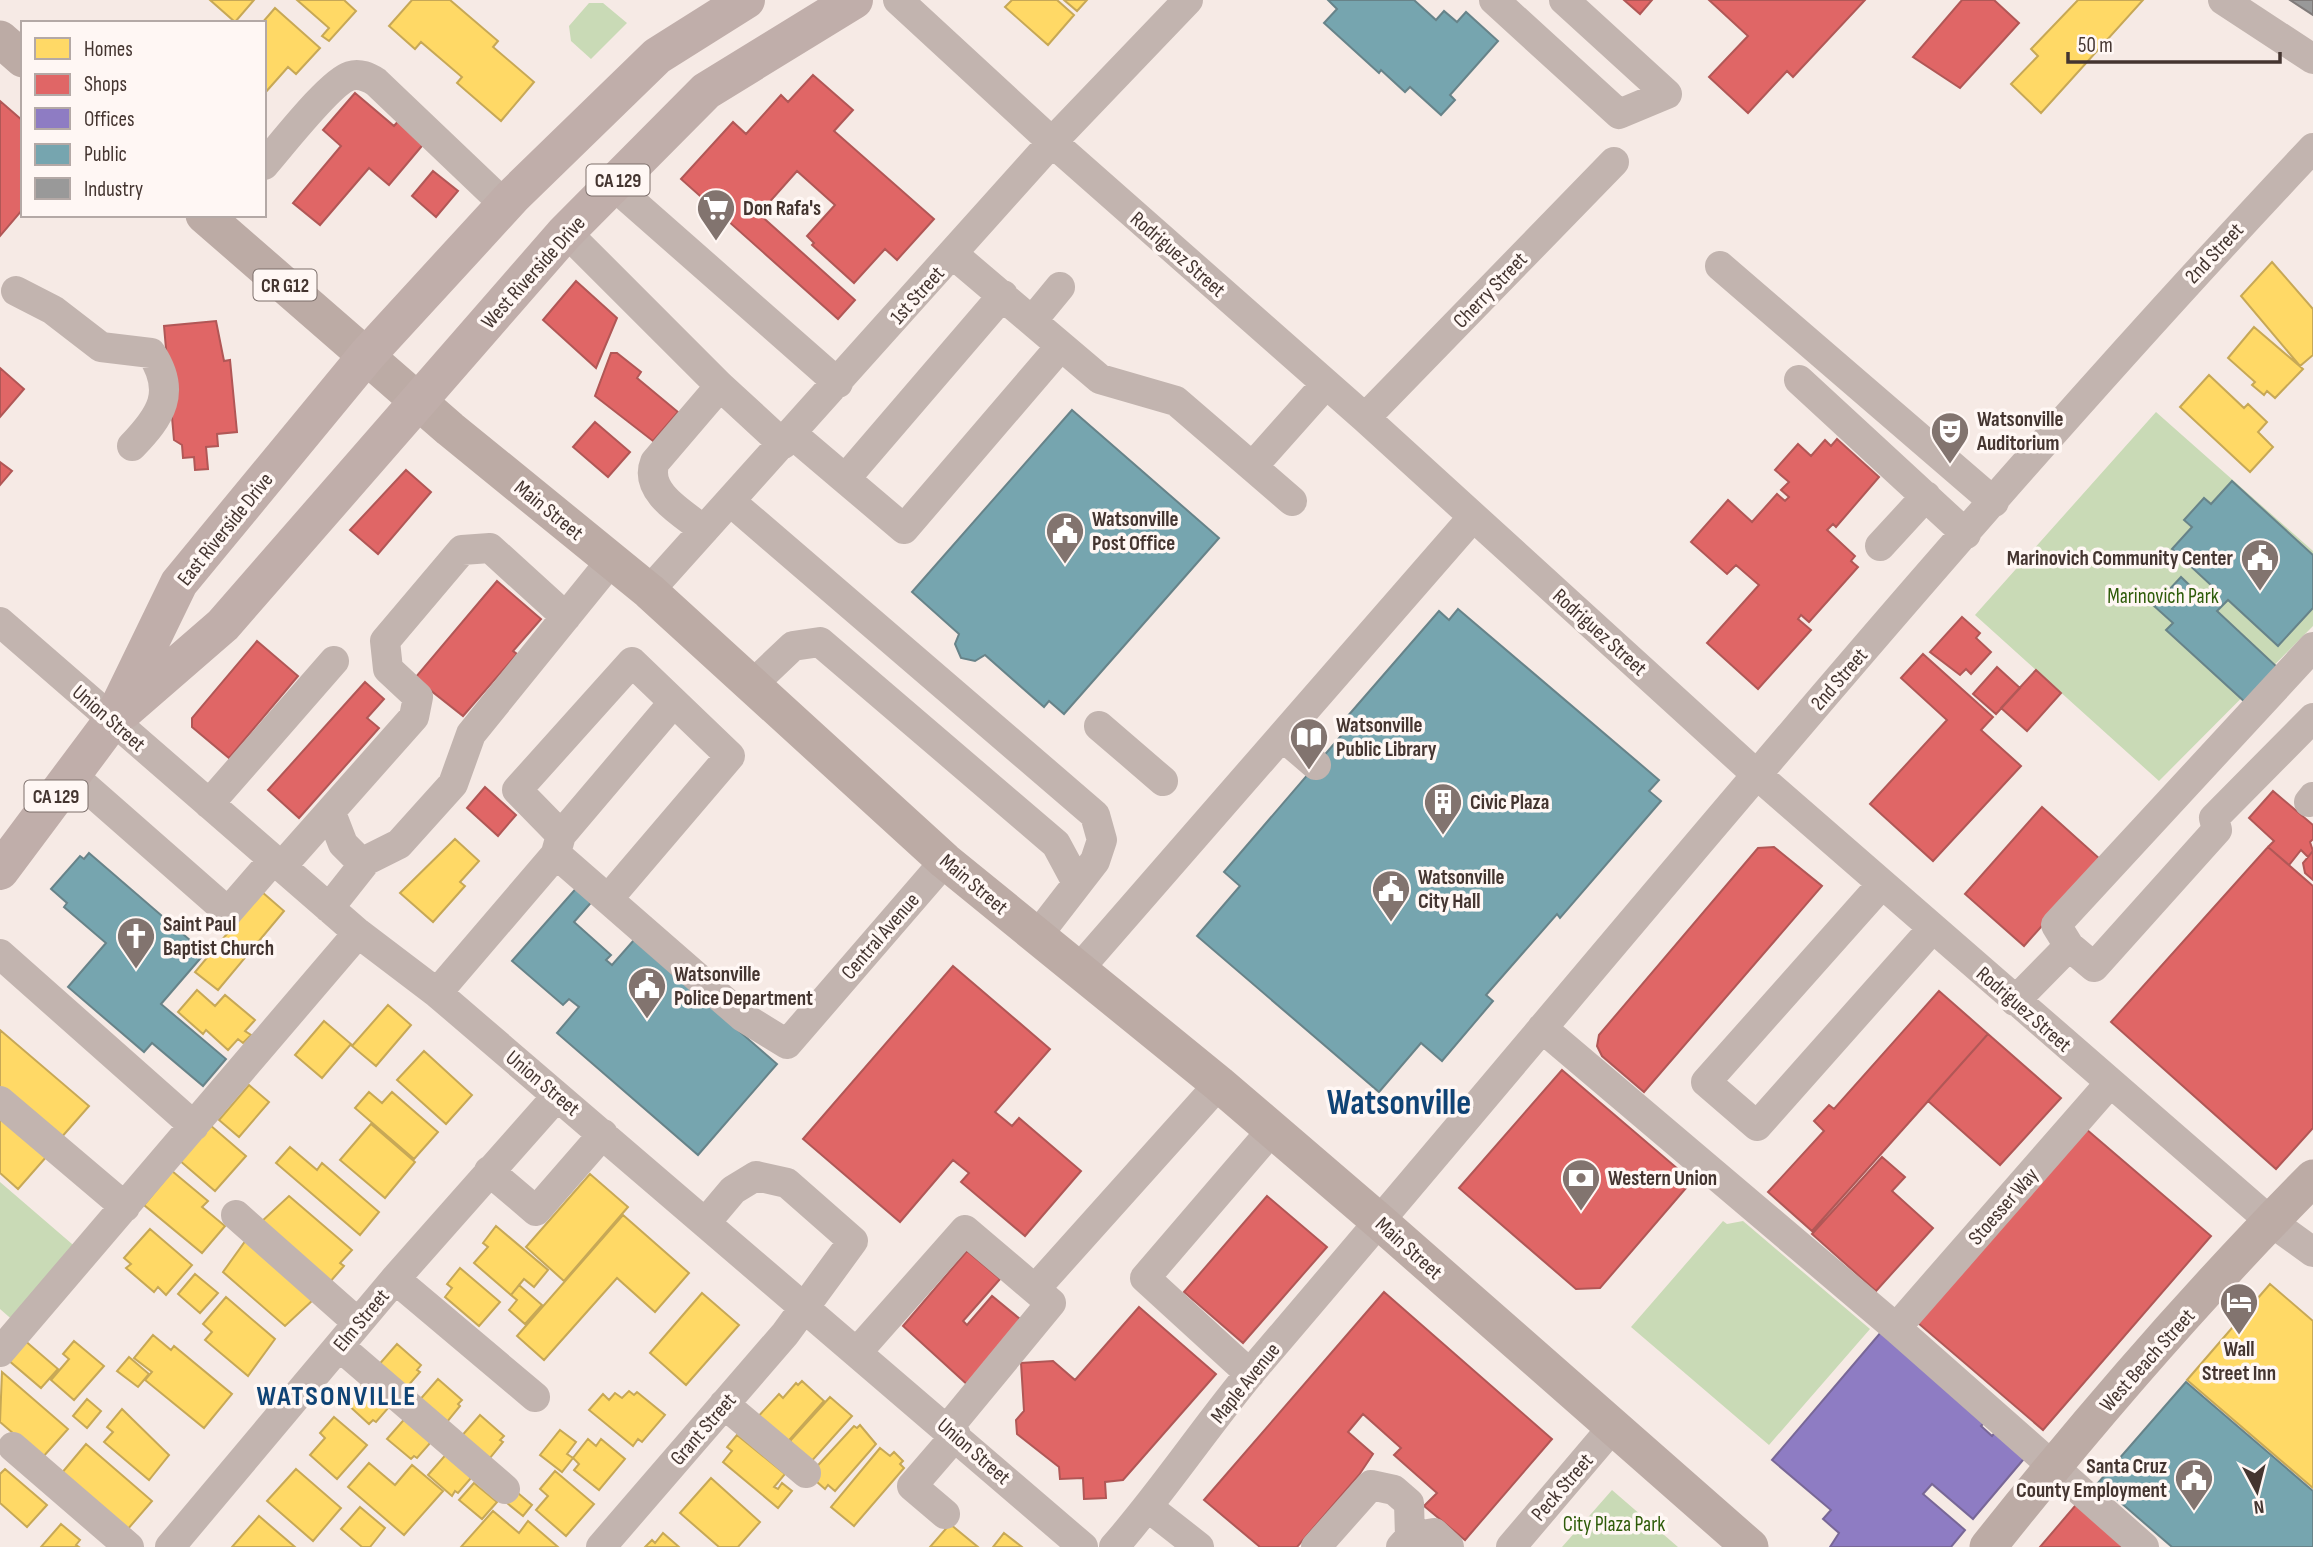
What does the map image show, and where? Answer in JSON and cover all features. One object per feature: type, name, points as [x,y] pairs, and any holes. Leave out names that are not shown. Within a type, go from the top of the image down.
[{"type":"highway","name":"CA 129","points":[[367,355],[505,205],[657,55],[746,0]]},
{"type":"highway","name":"West Riverside Drive","points":[[418,401],[566,232],[706,91],[854,0]]},
{"type":"highway","name":"East Riverside Drive","points":[[0,871],[112,721],[179,583],[367,355]]},
{"type":"highway","name":"East Riverside Drive","points":[[112,721],[223,625],[418,401]]},
{"type":"main road","points":[[0,39],[21,57]]},
{"type":"main road","name":"Main Street","points":[[212,218],[418,401],[649,591],[946,861],[1219,1084],[1750,1547]]},
{"type":"main road","name":"West Beach Street","points":[[1988,1547],[2052,1467],[2270,1221],[2313,1178]]},
{"type":"street","name":"Rodriguez Street","points":[[898,0],[1052,142],[1365,418],[1756,774],[2270,1221],[2313,1252]]},
{"type":"street","name":"1st Street","points":[[649,591],[1052,142],[1188,0]]},
{"type":"street","points":[[1494,0],[1619,114],[1667,94],[1564,0]]},
{"type":"street","points":[[2223,0],[2313,59]]},
{"type":"street","points":[[266,163],[332,88],[348,76],[363,75],[376,82],[505,205]]},
{"type":"street","name":"2nd Street","points":[[1380,1222],[1756,774],[2179,290],[2313,148]]},
{"type":"street","name":"Cherry Street","points":[[1365,418],[1614,162]]},
{"type":"street","points":[[613,184],[838,383]]},
{"type":"street","points":[[566,232],[720,386],[845,480],[904,529],[1060,346]]},
{"type":"street","points":[[954,254],[1100,379],[1176,401],[1292,501]]},
{"type":"street","points":[[1720,266],[1993,502]]},
{"type":"street","points":[[1032,321],[1060,287]]},
{"type":"street","points":[[16,291],[54,310],[101,347],[151,353],[163,371],[164,404],[148,429],[132,446]]},
{"type":"street","points":[[845,480],[1003,295]]},
{"type":"street","points":[[1799,380],[1966,534]]},
{"type":"street","points":[[1253,466],[1326,384]]},
{"type":"street","points":[[704,530],[660,492],[654,484],[651,472],[655,462],[720,386]]},
{"type":"street","points":[[1880,545],[1926,496]]},
{"type":"street","points":[[731,502],[1095,815],[1101,828],[1098,853],[1037,936]]},
{"type":"street","points":[[1078,970],[1473,517]]},
{"type":"street","points":[[72,775],[228,912],[331,813],[414,717],[418,697],[388,669],[385,641],[462,550],[490,548],[566,617]]},
{"type":"street","points":[[329,908],[363,864],[399,844],[453,784],[471,734],[611,561]]},
{"type":"street","name":"Union Street","points":[[0,622],[358,933],[437,993],[706,1222],[804,1310],[858,1351],[1083,1547]]},
{"type":"street","points":[[752,685],[793,646],[821,642],[1056,844],[1077,883]]},
{"type":"street","points":[[2313,647],[2106,867],[2056,925],[2069,946],[2094,967],[2217,830],[2214,818],[2313,718]]},
{"type":"street","points":[[209,804],[334,661]]},
{"type":"street","points":[[632,662],[673,703],[730,756],[608,899],[558,844],[517,790],[632,662]]},
{"type":"street","points":[[437,993],[673,703]]},
{"type":"street","points":[[1099,726],[1163,781]]},
{"type":"street","points":[[1282,736],[1316,765]]},
{"type":"street","points":[[331,813],[343,844],[363,864]]},
{"type":"street","name":"Central Avenue","points":[[608,899],[743,1017],[787,1044],[946,861]]},
{"type":"street","points":[[1882,884],[1706,1082],[1757,1126],[1932,929]]},
{"type":"street","points":[[0,1352],[358,933]]},
{"type":"street","points":[[2015,1001],[2069,946]]},
{"type":"street","points":[[0,954],[194,1126]]},
{"type":"street","points":[[1542,1028],[1896,1328],[2144,1547]]},
{"type":"street","name":"Stoesser Way","points":[[1896,1328],[2110,1083]]},
{"type":"street","points":[[945,1514],[912,1486],[952,1432],[1043,1295],[1219,1084]]},
{"type":"street","name":"Elm Street","points":[[170,1547],[395,1279],[557,1096]]},
{"type":"street","points":[[0,1101],[125,1207]]},
{"type":"street","points":[[1250,1374],[1145,1278],[1272,1130]]},
{"type":"street","points":[[489,1171],[537,1212],[603,1134]]},
{"type":"street","name":"Grant Street","points":[[601,1547],[804,1310],[823,1279],[853,1241],[787,1183],[757,1176],[733,1190],[706,1222]]},
{"type":"street","points":[[236,1215],[358,1323]]},
{"type":"street","name":"Maple Avenue","points":[[1114,1547],[1250,1374],[1380,1222]]},
{"type":"street","points":[[858,1351],[965,1230],[1043,1295]]},
{"type":"street","points":[[395,1279],[535,1397]]},
{"type":"street","points":[[339,1346],[505,1489]]},
{"type":"street","points":[[724,1404],[806,1474]]},
{"type":"street","name":"Peck Street","points":[[1511,1547],[1612,1428]]},
{"type":"street","points":[[12,1447],[129,1547]]},
{"type":"street","points":[[1316,1547],[1371,1485],[1394,1490],[1409,1503],[1406,1542],[1434,1533],[1449,1547]]},
{"type":"street","points":[[1148,1507],[1199,1547]]},
{"type":"green space","points":[[589,3],[603,3],[627,23],[591,59],[571,41],[569,26]]},
{"type":"green space","name":"Marinovich Park","points":[[2156,412],[2313,551],[2313,626],[2159,781],[1975,615]]},
{"type":"green space","points":[[0,1182],[79,1250],[16,1323],[0,1309]]},
{"type":"green space","points":[[1723,1221],[1727,1224],[1743,1221],[1870,1329],[1769,1445],[1631,1327]]},
{"type":"green space","name":"City Plaza Park","points":[[1612,1490],[1678,1547],[1562,1547]]},
{"type":"building: Homes","points":[[210,0],[254,0],[234,21]]},
{"type":"building: Homes","points":[[297,0],[344,0],[356,11],[329,41],[322,36],[329,28]]},
{"type":"building: Homes","points":[[412,0],[450,0],[498,41],[493,47],[534,82],[501,121],[457,83],[462,77],[421,42],[415,49],[389,26]]},
{"type":"building: Homes","points":[[1012,0],[1057,0],[1074,15],[1048,45],[1005,7]]},
{"type":"building: Homes","points":[[1064,0],[1087,0],[1077,11]]},
{"type":"building: Homes","points":[[2078,0],[2143,0],[2041,113],[2011,84],[2038,56],[2031,49]]},
{"type":"building: Homes","points":[[275,8],[320,48],[296,74],[288,67],[266,92],[266,21],[264,21]]},
{"type":"building: Homes","points":[[2272,262],[2313,309],[2313,355],[2300,366],[2241,296]]},
{"type":"building: Homes","points":[[2254,327],[2303,369],[2275,398],[2267,391],[2264,395],[2252,385],[2255,382],[2228,358]]},
{"type":"building: Homes","points":[[2209,375],[2244,408],[2248,404],[2267,422],[2258,432],[2273,447],[2250,472],[2180,407]]},
{"type":"building: Homes","points":[[455,839],[479,861],[460,882],[465,886],[433,922],[400,893]]},
{"type":"building: Homes","points":[[262,892],[284,911],[218,990],[195,972]]},
{"type":"building: Homes","points":[[197,990],[215,1006],[225,995],[255,1020],[245,1031],[251,1035],[243,1043],[238,1039],[228,1050],[206,1030],[203,1034],[178,1012]]},
{"type":"building: Homes","points":[[388,1005],[411,1025],[376,1066],[352,1046]]},
{"type":"building: Homes","points":[[324,1021],[351,1044],[322,1078],[295,1055]]},
{"type":"building: Homes","points":[[0,1030],[89,1106],[60,1139],[0,1087]]},
{"type":"building: Homes","points":[[424,1051],[472,1095],[446,1124],[397,1080]]},
{"type":"building: Homes","points":[[249,1085],[269,1102],[239,1137],[219,1120]]},
{"type":"building: Homes","points":[[369,1092],[382,1103],[392,1092],[438,1132],[414,1159],[355,1108]]},
{"type":"building: Homes","points":[[0,1115],[47,1156],[18,1189],[0,1173]]},
{"type":"building: Homes","points":[[371,1124],[415,1162],[385,1198],[340,1160]]},
{"type":"building: Homes","points":[[210,1125],[246,1156],[215,1191],[179,1160]]},
{"type":"building: Homes","points":[[290,1147],[317,1170],[322,1163],[379,1212],[360,1235],[276,1163]]},
{"type":"building: Homes","points":[[172,1171],[208,1201],[202,1207],[225,1226],[202,1253],[144,1205]]},
{"type":"building: Homes","points":[[590,1174],[628,1207],[564,1281],[526,1247]]},
{"type":"building: Homes","points":[[289,1196],[352,1250],[340,1263],[344,1266],[329,1283],[260,1223]]},
{"type":"building: Homes","points":[[623,1215],[689,1273],[655,1312],[617,1278],[544,1360],[517,1336]]},
{"type":"building: Homes","points":[[496,1226],[548,1270],[534,1287],[524,1279],[511,1295],[474,1263],[488,1247],[483,1243]]},
{"type":"building: Homes","points":[[150,1229],[192,1265],[166,1295],[158,1287],[154,1292],[126,1268],[131,1264],[124,1258]]},
{"type":"building: Homes","points":[[246,1240],[314,1299],[285,1326],[223,1272]]},
{"type":"building: Homes","points":[[460,1268],[500,1302],[479,1326],[445,1297],[452,1288],[447,1284]]},
{"type":"building: Homes","points":[[195,1274],[218,1293],[200,1313],[178,1294]]},
{"type":"building: Homes","points":[[2270,1284],[2313,1321],[2313,1488],[2187,1380]]},
{"type":"building: Homes","points":[[519,1285],[542,1305],[525,1324],[509,1310],[517,1300],[511,1295]]},
{"type":"building: Homes","points":[[702,1293],[739,1325],[686,1385],[650,1353]]},
{"type":"building: Homes","points":[[226,1297],[275,1339],[248,1376],[205,1340],[212,1332],[203,1324]]},
{"type":"building: Homes","points":[[153,1335],[171,1350],[174,1346],[232,1394],[204,1428],[145,1380],[152,1372],[134,1358]]},
{"type":"building: Homes","points":[[23,1339],[58,1369],[41,1388],[7,1359]]},
{"type":"building: Homes","points":[[74,1341],[104,1366],[74,1400],[51,1380],[69,1359],[63,1354]]},
{"type":"building: Homes","points":[[397,1344],[421,1365],[417,1370],[420,1372],[407,1387],[376,1368]]},
{"type":"building: Homes","points":[[129,1357],[149,1374],[138,1387],[117,1371]]},
{"type":"building: Homes","points":[[2,1372],[68,1429],[42,1458],[0,1422]]},
{"type":"building: Homes","points":[[367,1379],[389,1407],[376,1422],[373,1420],[369,1424],[346,1403]]},
{"type":"building: Homes","points":[[438,1379],[462,1400],[447,1422],[417,1403]]},
{"type":"building: Homes","points":[[802,1381],[824,1401],[783,1447],[754,1421],[779,1394],[783,1398],[796,1383],[798,1385]]},
{"type":"building: Homes","points":[[629,1391],[634,1395],[637,1392],[665,1415],[642,1442],[638,1439],[633,1446],[589,1410],[603,1394],[609,1400],[615,1393],[622,1398]]},
{"type":"building: Homes","points":[[830,1397],[852,1416],[809,1464],[790,1441]]},
{"type":"building: Homes","points":[[87,1399],[101,1411],[87,1428],[73,1416]]},
{"type":"building: Homes","points":[[122,1409],[169,1455],[149,1480],[104,1442],[113,1432],[107,1427]]},
{"type":"building: Homes","points":[[408,1415],[431,1442],[417,1458],[414,1456],[411,1459],[387,1439]]},
{"type":"building: Homes","points":[[480,1415],[504,1436],[500,1440],[503,1442],[490,1458],[459,1439]]},
{"type":"building: Homes","points":[[334,1417],[367,1445],[337,1479],[310,1455],[325,1438],[320,1433]]},
{"type":"building: Homes","points":[[860,1425],[876,1444],[835,1491],[828,1485],[825,1489],[809,1475],[854,1426],[857,1428]]},
{"type":"building: Homes","points":[[560,1430],[576,1442],[567,1454],[573,1458],[562,1472],[540,1455]]},
{"type":"building: Homes","points":[[737,1435],[785,1474],[774,1487],[778,1489],[782,1483],[792,1491],[778,1508],[723,1462],[732,1451],[727,1447]]},
{"type":"building: Homes","points":[[588,1439],[596,1446],[601,1439],[625,1459],[599,1490],[574,1470],[579,1464],[573,1458]]},
{"type":"building: Homes","points":[[86,1444],[152,1501],[127,1530],[61,1474]]},
{"type":"building: Homes","points":[[880,1448],[890,1456],[894,1452],[903,1461],[900,1464],[904,1468],[854,1526],[831,1507]]},
{"type":"building: Homes","points":[[449,1451],[471,1478],[452,1496],[428,1475]]},
{"type":"building: Homes","points":[[369,1463],[395,1485],[412,1465],[443,1491],[404,1535],[348,1487]]},
{"type":"building: Homes","points":[[5,1469],[47,1505],[27,1527],[0,1503],[0,1474]]},
{"type":"building: Homes","points":[[296,1469],[341,1508],[313,1541],[267,1501]]},
{"type":"building: Homes","points":[[555,1471],[594,1504],[566,1536],[536,1510],[548,1496],[540,1489]]},
{"type":"building: Homes","points":[[711,1478],[760,1522],[738,1547],[719,1547],[680,1513]]},
{"type":"building: Homes","points":[[474,1483],[497,1502],[482,1519],[459,1500]]},
{"type":"building: Homes","points":[[512,1488],[532,1505],[523,1516],[502,1499]]},
{"type":"building: Homes","points":[[360,1507],[385,1528],[370,1547],[362,1547],[341,1529]]},
{"type":"building: Homes","points":[[493,1511],[519,1533],[528,1521],[558,1547],[461,1547]]},
{"type":"building: Homes","points":[[259,1516],[295,1547],[232,1547]]},
{"type":"building: Homes","points":[[61,1524],[80,1540],[76,1545],[79,1547],[41,1547]]},
{"type":"building: Homes","points":[[950,1524],[978,1547],[930,1547]]},
{"type":"building: Homes","points":[[663,1533],[679,1547],[645,1547],[652,1540],[655,1543]]},
{"type":"building: Homes","points":[[1004,1533],[1022,1547],[993,1547]]},
{"type":"building: Shops","points":[[1624,0],[1652,0],[1640,14]]},
{"type":"building: Shops","points":[[1709,0],[1865,0],[1793,77],[1787,71],[1748,113],[1709,77],[1748,36]]},
{"type":"building: Shops","points":[[1962,0],[1994,0],[2019,23],[1960,88],[1913,57]]},
{"type":"building: Shops","points":[[813,75],[853,110],[834,131],[934,219],[897,260],[885,249],[854,283],[812,245],[814,243],[807,236],[835,205],[797,171],[759,214],[855,300],[838,319],[681,179],[733,122],[746,134],[781,95],[788,102]]},
{"type":"building: Shops","points":[[355,93],[394,126],[400,119],[426,141],[389,185],[369,168],[320,225],[293,203],[341,146],[323,130]]},
{"type":"building: Shops","points":[[0,101],[21,119],[21,211],[0,236]]},
{"type":"building: Shops","points":[[433,171],[458,191],[436,217],[412,196]]},
{"type":"building: Shops","points":[[576,281],[617,318],[596,368],[543,320]]},
{"type":"building: Shops","points":[[216,321],[224,361],[230,360],[237,432],[217,434],[218,446],[206,447],[208,469],[195,470],[194,457],[183,458],[182,445],[174,440],[164,326]]},
{"type":"building: Shops","points":[[611,353],[617,353],[641,372],[637,378],[678,412],[653,441],[595,396]]},
{"type":"building: Shops","points":[[0,368],[24,389],[0,417]]},
{"type":"building: Shops","points":[[595,422],[630,452],[608,477],[573,447]]},
{"type":"building: Shops","points":[[1837,439],[1879,477],[1836,527],[1833,524],[1827,530],[1855,556],[1851,561],[1858,567],[1809,622],[1801,615],[1798,619],[1811,630],[1758,689],[1707,643],[1759,585],[1736,565],[1727,574],[1691,542],[1728,500],[1752,522],[1777,494],[1785,501],[1789,497],[1781,490],[1789,482],[1775,470],[1798,444],[1811,456],[1825,440],[1831,446]]},
{"type":"building: Shops","points":[[0,462],[12,471],[0,485]]},
{"type":"building: Shops","points":[[406,470],[431,492],[378,554],[350,530]]},
{"type":"building: Shops","points":[[497,581],[541,619],[513,651],[517,654],[463,716],[415,678]]},
{"type":"building: Shops","points":[[1962,617],[1980,633],[1976,638],[1991,652],[1971,674],[1966,669],[1960,675],[1930,652]]},
{"type":"building: Shops","points":[[257,641],[298,676],[229,758],[192,727],[192,718]]},
{"type":"building: Shops","points":[[1923,654],[1993,717],[1981,730],[2021,766],[1933,861],[1870,804],[1947,720],[1901,678]]},
{"type":"building: Shops","points":[[1997,667],[2020,688],[1996,714],[1973,694]]},
{"type":"building: Shops","points":[[2036,670],[2061,693],[2027,731],[2001,708]]},
{"type":"building: Shops","points":[[365,682],[384,699],[367,718],[379,728],[299,818],[268,790]]},
{"type":"building: Shops","points":[[485,787],[516,815],[498,836],[467,808]]},
{"type":"building: Shops","points":[[2273,791],[2313,825],[2313,839],[2310,842],[2313,851],[2308,857],[2301,850],[2289,865],[2268,847],[2274,841],[2249,818]]},
{"type":"building: Shops","points":[[2042,807],[2101,860],[2024,946],[1965,894]]},
{"type":"building: Shops","points":[[1774,847],[1822,886],[1644,1092],[1602,1056],[1597,1046],[1599,1035],[1758,848]]},
{"type":"building: Shops","points":[[2268,847],[2313,886],[2313,1128],[2276,1169],[2111,1022]]},
{"type":"building: Shops","points":[[2313,851],[2313,880],[2305,873],[2303,863]]},
{"type":"building: Shops","points":[[953,966],[1050,1049],[995,1112],[1012,1126],[1019,1118],[1081,1171],[1025,1236],[961,1182],[969,1173],[953,1160],[900,1222],[803,1139]]},
{"type":"building: Shops","points":[[1939,991],[1988,1034],[1812,1231],[1768,1192],[1824,1131],[1814,1121],[1829,1105],[1834,1109]]},
{"type":"building: Shops","points":[[1988,1034],[2061,1098],[2000,1165],[1928,1101]]},
{"type":"building: Shops","points":[[1562,1070],[1692,1181],[1600,1288],[1576,1289],[1459,1188]]},
{"type":"building: Shops","points":[[2086,1129],[2211,1236],[2043,1430],[1918,1323]]},
{"type":"building: Shops","points":[[1882,1157],[1905,1177],[1892,1191],[1933,1228],[1876,1291],[1812,1234]]},
{"type":"building: Shops","points":[[1267,1196],[1327,1247],[1243,1343],[1184,1292]]},
{"type":"building: Shops","points":[[967,1251],[1000,1279],[963,1321],[967,1325],[992,1296],[1020,1319],[971,1388],[903,1326]]},
{"type":"building: Shops","points":[[1384,1292],[1552,1439],[1465,1540],[1424,1506],[1437,1493],[1394,1455],[1401,1448],[1363,1414],[1348,1432],[1373,1454],[1359,1475],[1297,1547],[1260,1547],[1204,1500]]},
{"type":"building: Shops","points":[[1139,1307],[1216,1374],[1123,1480],[1105,1482],[1106,1498],[1084,1499],[1083,1478],[1060,1479],[1059,1467],[1017,1434],[1016,1420],[1024,1411],[1021,1363],[1053,1361],[1075,1380]]},
{"type":"building: Shops","points":[[2081,1499],[2137,1547],[2040,1547]]},
{"type":"building: Offices","points":[[1882,1331],[1987,1420],[1981,1426],[1992,1436],[1998,1429],[2028,1454],[1973,1519],[1932,1484],[1923,1494],[1965,1530],[1951,1547],[1830,1547],[1839,1533],[1823,1519],[1831,1510],[1772,1460]]},
{"type":"building: Public","points":[[1328,0],[1414,0],[1436,20],[1444,11],[1457,22],[1466,12],[1498,41],[1450,95],[1455,100],[1441,115],[1410,87],[1405,92],[1381,70],[1379,73],[1324,23],[1337,9]]},
{"type":"building: Public","name":"Watsonville Post Office","points":[[1072,410],[1219,538],[1064,714],[1049,701],[1044,707],[985,655],[975,661],[961,658],[955,644],[959,634],[912,592]]},
{"type":"building: Public","name":"Marinovich Community Center","points":[[2232,481],[2313,555],[2313,608],[2278,646],[2228,600],[2217,611],[2278,668],[2246,703],[2166,630],[2173,623],[2154,606],[2181,577],[2202,597],[2212,586],[2172,549],[2192,527],[2184,520],[2204,498],[2211,504]]},
{"type":"building: Public","name":"Civic Plaza","points":[[1458,609],[1659,780],[1649,791],[1661,801],[1560,918],[1557,914],[1486,995],[1493,1001],[1442,1061],[1421,1043],[1379,1092],[1197,936],[1240,886],[1224,872],[1346,730],[1340,725],[1439,611],[1449,620]]},
{"type":"building: Public","name":"Saint Paul Baptist Church","points":[[89,853],[205,953],[161,1004],[226,1059],[203,1086],[152,1043],[144,1052],[68,987],[106,943],[64,907],[67,903],[51,889],[80,856],[84,859]]},
{"type":"building: Public","name":"Watsonville Police Department","points":[[580,884],[595,898],[574,922],[611,955],[606,960],[612,965],[634,940],[777,1064],[698,1155],[557,1033],[579,1007],[569,999],[563,1005],[512,961]]},
{"type":"building: Public","points":[[2186,1382],[2313,1491],[2313,1547],[2172,1547],[2098,1483]]},
{"type":"building: Industry","points":[[2290,0],[2313,0],[2313,15]]},
{"type":"place","name":"Don Rafa's","points":[[716,242]]},
{"type":"place","name":"Watsonville Auditorium","points":[[1950,465]]},
{"type":"place","name":"Watsonville Post Office","points":[[1065,565]]},
{"type":"place","name":"Marinovich Community Center","points":[[2260,592]]},
{"type":"place","name":"Watsonville Public Library","points":[[1309,771]]},
{"type":"place","name":"Civic Plaza","points":[[1443,836]]},
{"type":"place","name":"Watsonville City Hall","points":[[1391,923]]},
{"type":"place","name":"Saint Paul Baptist Church","points":[[136,970]]},
{"type":"place","name":"Watsonville Police Department","points":[[647,1020]]},
{"type":"place","name":"Western Union","points":[[1581,1212]]},
{"type":"place","name":"Wall Street Inn","points":[[2239,1336]]},
{"type":"place","name":"Santa Cruz County Employment","points":[[2194,1512]]},
{"type":"district","name":"Watsonville","points":[[1399,1102]]},
{"type":"district","name":"WATSONVILLE","points":[[337,1395]]}]
